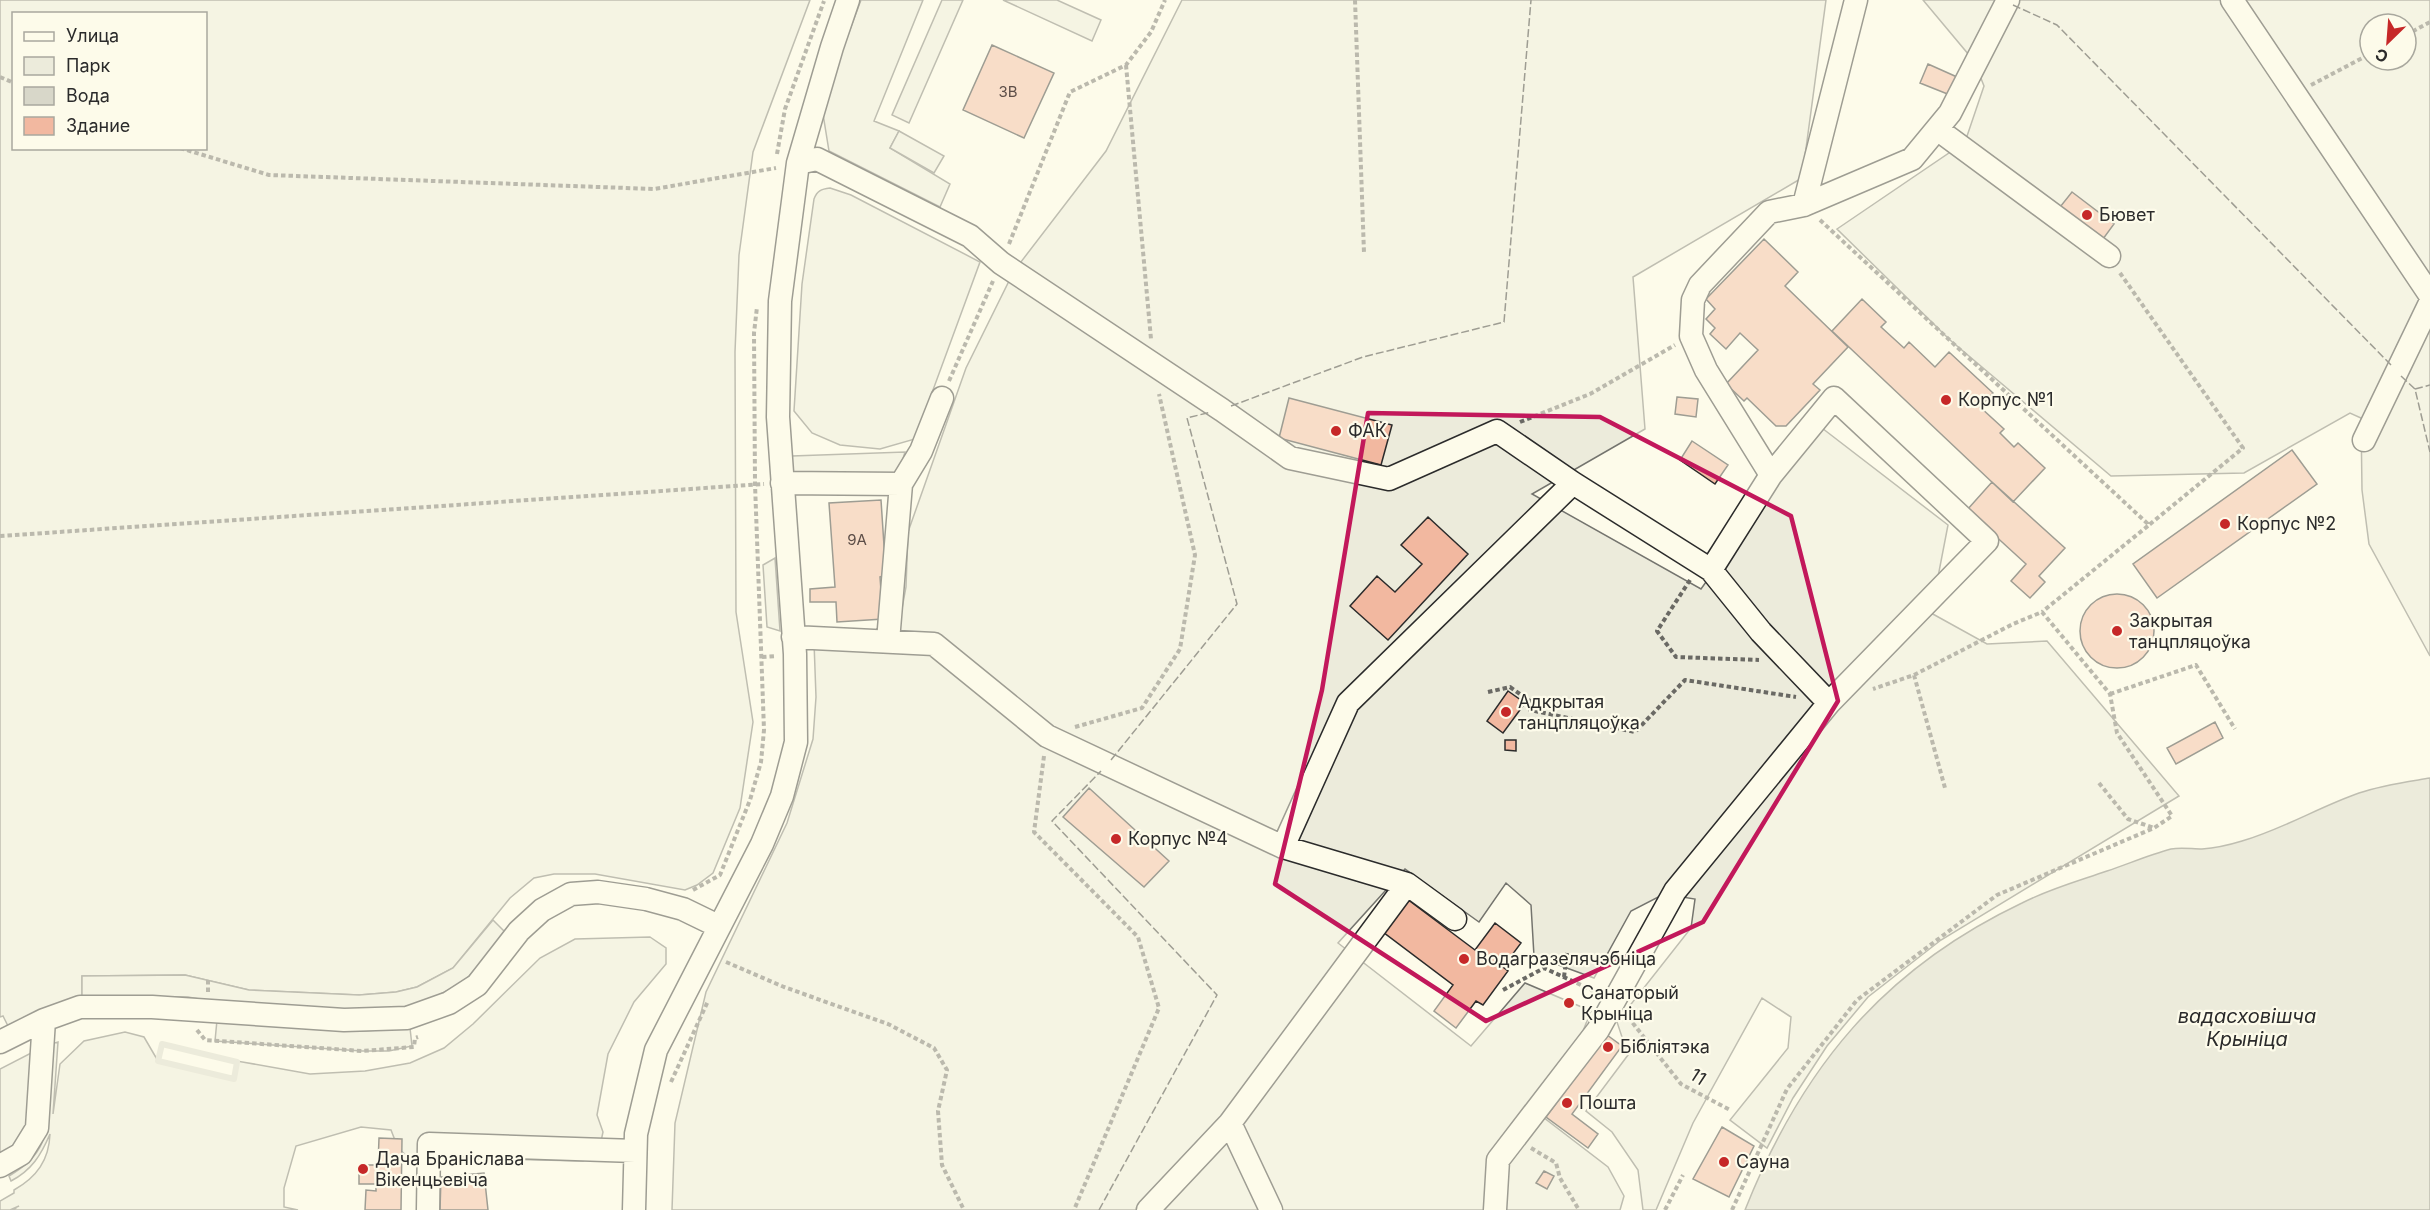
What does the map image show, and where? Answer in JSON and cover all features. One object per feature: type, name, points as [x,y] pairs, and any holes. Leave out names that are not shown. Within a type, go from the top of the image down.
[{"type":"street","points":[[634,1210],[636,1134],[642,1101],[656,1050],[762,844],[782,796],[796,742],[793,637],[778,417],[780,301],[798,163],[848,0]]},
{"type":"street","points":[[1804,205],[1856,0]]},
{"type":"street","points":[[1772,475],[1706,370],[1691,336],[1693,300],[1700,285],[1769,212],[1804,205],[1912,159],[1950,113],[2008,0]]},
{"type":"street","points":[[2232,0],[2430,295]]},
{"type":"street","points":[[1937,129],[2109,256]]},
{"type":"street","points":[[798,163],[817,159],[970,236],[1002,263],[1290,458],[1389,479],[1497,431],[1573,483],[1711,570],[1761,632],[1829,703]]},
{"type":"street","points":[[2364,440],[2430,303]]},
{"type":"street","points":[[888,641],[901,484],[921,451],[942,398]]},
{"type":"street","points":[[1495,1210],[1498,1160],[1603,1022],[1675,891],[1829,703],[1987,541],[1834,398],[1772,475],[1711,570]]},
{"type":"street","points":[[783,483],[901,484]]},
{"type":"street","points":[[1283,847],[1348,703],[1573,483]]},
{"type":"street","points":[[793,637],[934,644],[1047,736],[1283,847],[1407,884],[1455,919]]},
{"type":"street","points":[[1148,1210],[1230,1123],[1407,884]]},
{"type":"street","points":[[0,1042],[44,1020],[80,1007],[152,1007],[344,1020],[407,1018],[449,1003],[477,985],[519,931],[542,910],[571,894],[598,892],[646,899],[682,909],[718,926]]},
{"type":"street","points":[[0,1166],[21,1154],[38,1128],[44,1020]]},
{"type":"street","points":[[1230,1123],[1271,1210]]},
{"type":"street","points":[[428,1210],[429,1144],[635,1150]]},
{"type":"path","points":[[942,398],[1002,263],[1070,92],[1126,65],[1151,32],[1165,0]]},
{"type":"path","points":[[1355,0],[1364,254]]},
{"type":"path","points":[[2294,93],[2358,60]]},
{"type":"path","points":[[1074,1210],[1159,1008],[1138,937],[1034,832],[1047,736],[1142,708],[1180,649],[1195,555],[1153,365],[1126,65]]},
{"type":"path","points":[[187,150],[269,175],[654,189],[798,163]]},
{"type":"path","points":[[1804,205],[2150,525]]},
{"type":"path","points":[[1872,689],[1914,675],[2013,624],[2042,612],[2243,448],[2109,256]]},
{"type":"path","points":[[1497,431],[1590,394],[1691,336]]},
{"type":"path","points":[[0,537],[783,483]]},
{"type":"path","points":[[1711,570],[1693,575],[1657,631],[1676,657],[1790,662]]},
{"type":"path","points":[[1732,1210],[1787,1089],[1857,1000],[1997,895],[2154,828],[2172,816],[2117,733],[2110,694],[2042,612]]},
{"type":"path","points":[[2110,694],[2196,665],[2235,729]]},
{"type":"path","points":[[1914,675],[1945,788]]},
{"type":"path","points":[[1488,692],[1510,687],[1530,701],[1530,710],[1635,732],[1685,680],[1829,703]]},
{"type":"path","points":[[2099,783],[2128,819],[2154,828]]},
{"type":"path","points":[[691,891],[720,875]]},
{"type":"path","points":[[1564,977],[1567,953]]},
{"type":"path","points":[[726,962],[784,987],[888,1024],[934,1048],[947,1070],[938,1111],[942,1165],[964,1210]]},
{"type":"path","points":[[1503,990],[1544,968],[1592,990],[1603,1022]]},
{"type":"path","name":"11","points":[[1615,1000],[1682,1084],[1730,1110]]},
{"type":"path","points":[[668,1094],[671,1082],[708,1001]]},
{"type":"path","points":[[1516,1137],[1556,1163],[1560,1178],[1579,1210]]},
{"type":"path","points":[[1665,1210],[1683,1175]]},
{"type":"highlighted area","points":[[1368,413],[1600,417],[1791,516],[1838,701],[1703,922],[1486,1021],[1275,884],[1322,690]]},
{"type":"green space","points":[[0,0],[810,0],[753,152],[739,255],[735,352],[736,612],[753,722],[740,808],[713,873],[697,885],[685,890],[595,874],[554,874],[534,878],[510,898],[453,968],[417,987],[396,992],[359,995],[249,990],[185,975],[82,976],[82,996],[10,1030],[3,1016],[0,1017]]},
{"type":"green space","points":[[861,0],[923,0],[874,121],[899,131],[890,148],[950,184],[940,207],[829,151],[823,114],[836,67]]},
{"type":"green space","points":[[1182,0],[1826,0],[1802,178],[1633,277],[1645,429],[1532,494],[1701,589],[1818,425],[1948,525],[1931,613],[1987,644],[2047,641],[2179,796],[1941,940],[1868,997],[1827,1046],[1793,1098],[1767,1148],[1730,1120],[1788,1048],[1791,1017],[1762,998],[1693,1123],[1656,1210],[1643,1210],[1638,1170],[1612,1132],[1586,1111],[1628,1055],[1617,1022],[1691,928],[1695,899],[1664,894],[1631,911],[1594,978],[1534,956],[1531,905],[1506,883],[1479,922],[1405,869],[1338,943],[1471,1046],[1525,983],[1591,1011],[1583,1031],[1530,1107],[1608,1167],[1624,1196],[1620,1210],[672,1210],[675,1123],[706,992],[787,823],[813,739],[816,697],[814,642],[895,646],[906,587],[908,532],[966,368],[1014,271],[1106,151]]},
{"type":"green space","points":[[1923,0],[2430,0],[2430,308],[2423,315],[2430,330],[2430,656],[2369,544],[2362,490],[2361,418],[2350,413],[2244,473],[2111,476],[1950,340],[1837,229],[1965,142],[1984,86],[1974,61]]},
{"type":"green space","points":[[830,188],[851,195],[980,262],[915,439],[880,449],[840,445],[812,433],[794,411],[802,284],[814,199],[820,191]]},
{"type":"green space","points":[[650,937],[666,948],[666,964],[634,1002],[608,1054],[597,1115],[603,1132],[595,1156],[583,1161],[408,1157],[398,1148],[391,1130],[361,1127],[296,1146],[284,1188],[284,1207],[298,1210],[13,1210],[19,1206],[10,1210],[0,1210],[0,1201],[14,1193],[14,1190],[35,1173],[47,1152],[50,1134],[35,1161],[25,1172],[11,1181],[9,1176],[34,1156],[44,1137],[50,1097],[51,1044],[58,1042],[53,1114],[60,1064],[84,1041],[125,1032],[144,1037],[158,1061],[233,1079],[237,1061],[310,1074],[365,1071],[410,1063],[444,1048],[473,1024],[540,958],[575,939]]},
{"type":"green space","points":[[33,1052],[31,1110],[27,1123],[22,1135],[13,1146],[0,1155],[0,1069]]},
{"type":"shaded area","points":[[942,0],[963,0],[909,123],[892,115]]},
{"type":"shaded area","points":[[1003,0],[1057,0],[1101,20],[1092,41]]},
{"type":"shaded area","points":[[899,131],[944,156],[934,173],[890,148]]},
{"type":"shaded area","points":[[905,452],[893,493],[791,492],[792,456]]},
{"type":"shaded area","points":[[775,558],[780,631],[767,627],[763,565]]},
{"type":"shaded area","points":[[493,920],[506,933],[464,982],[425,1002],[399,1008],[359,1011],[249,1008],[188,997],[82,996],[82,976],[185,975],[249,990],[359,995],[396,992],[417,987],[453,968]]},
{"type":"shaded area","points":[[217,1020],[363,1031],[410,1028],[412,1046],[389,1051],[362,1051],[215,1041]]},
{"type":"water","name":"вадасховішча Крыніца","points":[[2430,778],[2430,1210],[1745,1210],[1767,1159],[1792,1112],[1821,1068],[1852,1028],[1888,992],[1928,959],[1972,929],[2043,894],[2155,854],[2175,848],[2207,849],[2237,842],[2272,830],[2359,793]]},
{"type":"building","points":[[992,45],[1054,73],[1024,138],[963,110]]},
{"type":"building","points":[[1928,64],[1957,77],[1950,95],[1920,83]]},
{"type":"building","name":"Бювет","points":[[2072,192],[2114,224],[2103,239],[2060,207]]},
{"type":"building","points":[[1764,239],[1798,272],[1785,286],[1848,347],[1813,384],[1820,390],[1786,426],[1776,426],[1747,398],[1744,401],[1726,384],[1758,350],[1740,333],[1726,349],[1710,334],[1715,328],[1706,319],[1715,309],[1706,299]]},
{"type":"building","name":"Корпус №1","points":[[1862,299],[1886,322],[1881,327],[1904,348],[1909,342],[1935,367],[1949,352],[1993,393],[1980,407],[2004,429],[2000,433],[2014,447],[2018,443],[2045,468],[2013,502],[1832,331]]},
{"type":"building","points":[[1677,397],[1698,399],[1696,417],[1675,414]]},
{"type":"building","name":"ФАК","points":[[1289,398],[1392,425],[1381,465],[1279,438]]},
{"type":"building","points":[[1692,441],[1728,465],[1715,484],[1680,460]]},
{"type":"building","name":"Корпус №2","points":[[2292,450],[2317,484],[2157,598],[2133,564]]},
{"type":"building","points":[[1992,482],[2065,548],[2039,576],[2045,582],[2030,598],[2011,581],[2026,564],[1967,510]]},
{"type":"building","points":[[881,500],[886,576],[880,577],[883,619],[837,622],[836,602],[810,602],[810,589],[835,587],[829,503]]},
{"type":"building","points":[[1428,517],[1468,554],[1388,640],[1350,606],[1377,576],[1395,592],[1422,564],[1401,545]]},
{"type":"building","name":"Закрытая танцпляцоўка","points":[[2117,594],[2131,597],[2143,605],[2151,617],[2154,631],[2151,645],[2143,657],[2131,665],[2117,668],[2103,665],[2091,657],[2083,645],[2080,631],[2083,617],[2091,605],[2103,597]]},
{"type":"building","name":"Адкрытая танцпляцоўка","points":[[1508,691],[1525,703],[1503,733],[1487,721]]},
{"type":"building","points":[[2215,722],[2223,738],[2176,764],[2167,748]]},
{"type":"building","points":[[1505,740],[1516,740],[1516,751],[1505,750]]},
{"type":"building","name":"Корпус №4","points":[[1089,788],[1169,861],[1144,887],[1063,817]]},
{"type":"building","name":"Водагразелячэбніца","points":[[1407,899],[1475,950],[1495,923],[1521,943],[1503,967],[1508,971],[1483,1005],[1476,1001],[1456,1028],[1434,1011],[1453,985],[1383,932]]},
{"type":"building","points":[[1607,1035],[1622,1046],[1572,1114],[1598,1134],[1588,1148],[1546,1117]]},
{"type":"building","name":"Сауна","points":[[1722,1127],[1754,1146],[1729,1197],[1693,1179]]},
{"type":"building","points":[[379,1138],[402,1139],[401,1210],[365,1210],[366,1190],[376,1191],[376,1184],[359,1184],[359,1165],[378,1165]]},
{"type":"building","points":[[1544,1171],[1554,1176],[1547,1189],[1536,1183]]},
{"type":"building","points":[[484,1173],[488,1210],[440,1210],[441,1177]]},
{"type":"waterway","points":[[162,1044],[237,1062],[234,1079],[158,1061],[162,1044]]},
{"type":"fence","points":[[1231,406],[1363,357],[1504,322],[1531,0]]},
{"type":"fence","points":[[2013,5],[2057,25],[2391,365]]},
{"type":"fence","points":[[2401,376],[2415,389],[2430,452]]},
{"type":"fence","points":[[2415,389],[2430,385]]},
{"type":"fence","points":[[1111,760],[1237,604],[1187,418],[1211,412]]},
{"type":"fence","points":[[1099,1210],[1217,995],[1052,821],[1101,771]]},
{"type":"place","name":"Бювет","points":[[2087,215]]},
{"type":"place","name":"Корпус №1","points":[[1946,400]]},
{"type":"place","name":"ФАК","points":[[1336,431]]},
{"type":"place","name":"Корпус №2","points":[[2225,524]]},
{"type":"place","name":"Закрытая танцпляцоўка","points":[[2117,631]]},
{"type":"place","name":"Адкрытая танцпляцоўка","points":[[1506,712]]},
{"type":"place","name":"Корпус №4","points":[[1116,839]]},
{"type":"place","name":"Водагразелячэбніца","points":[[1464,959]]},
{"type":"place","name":"Санаторый Крыніца","points":[[1569,1003]]},
{"type":"place","name":"Бібліятэка","points":[[1608,1047]]},
{"type":"place","name":"Пошта","points":[[1567,1103]]},
{"type":"place","name":"Сауна","points":[[1724,1162]]},
{"type":"place","name":"Дача Браніслава Вікенцьевіча","points":[[363,1169]]}]
